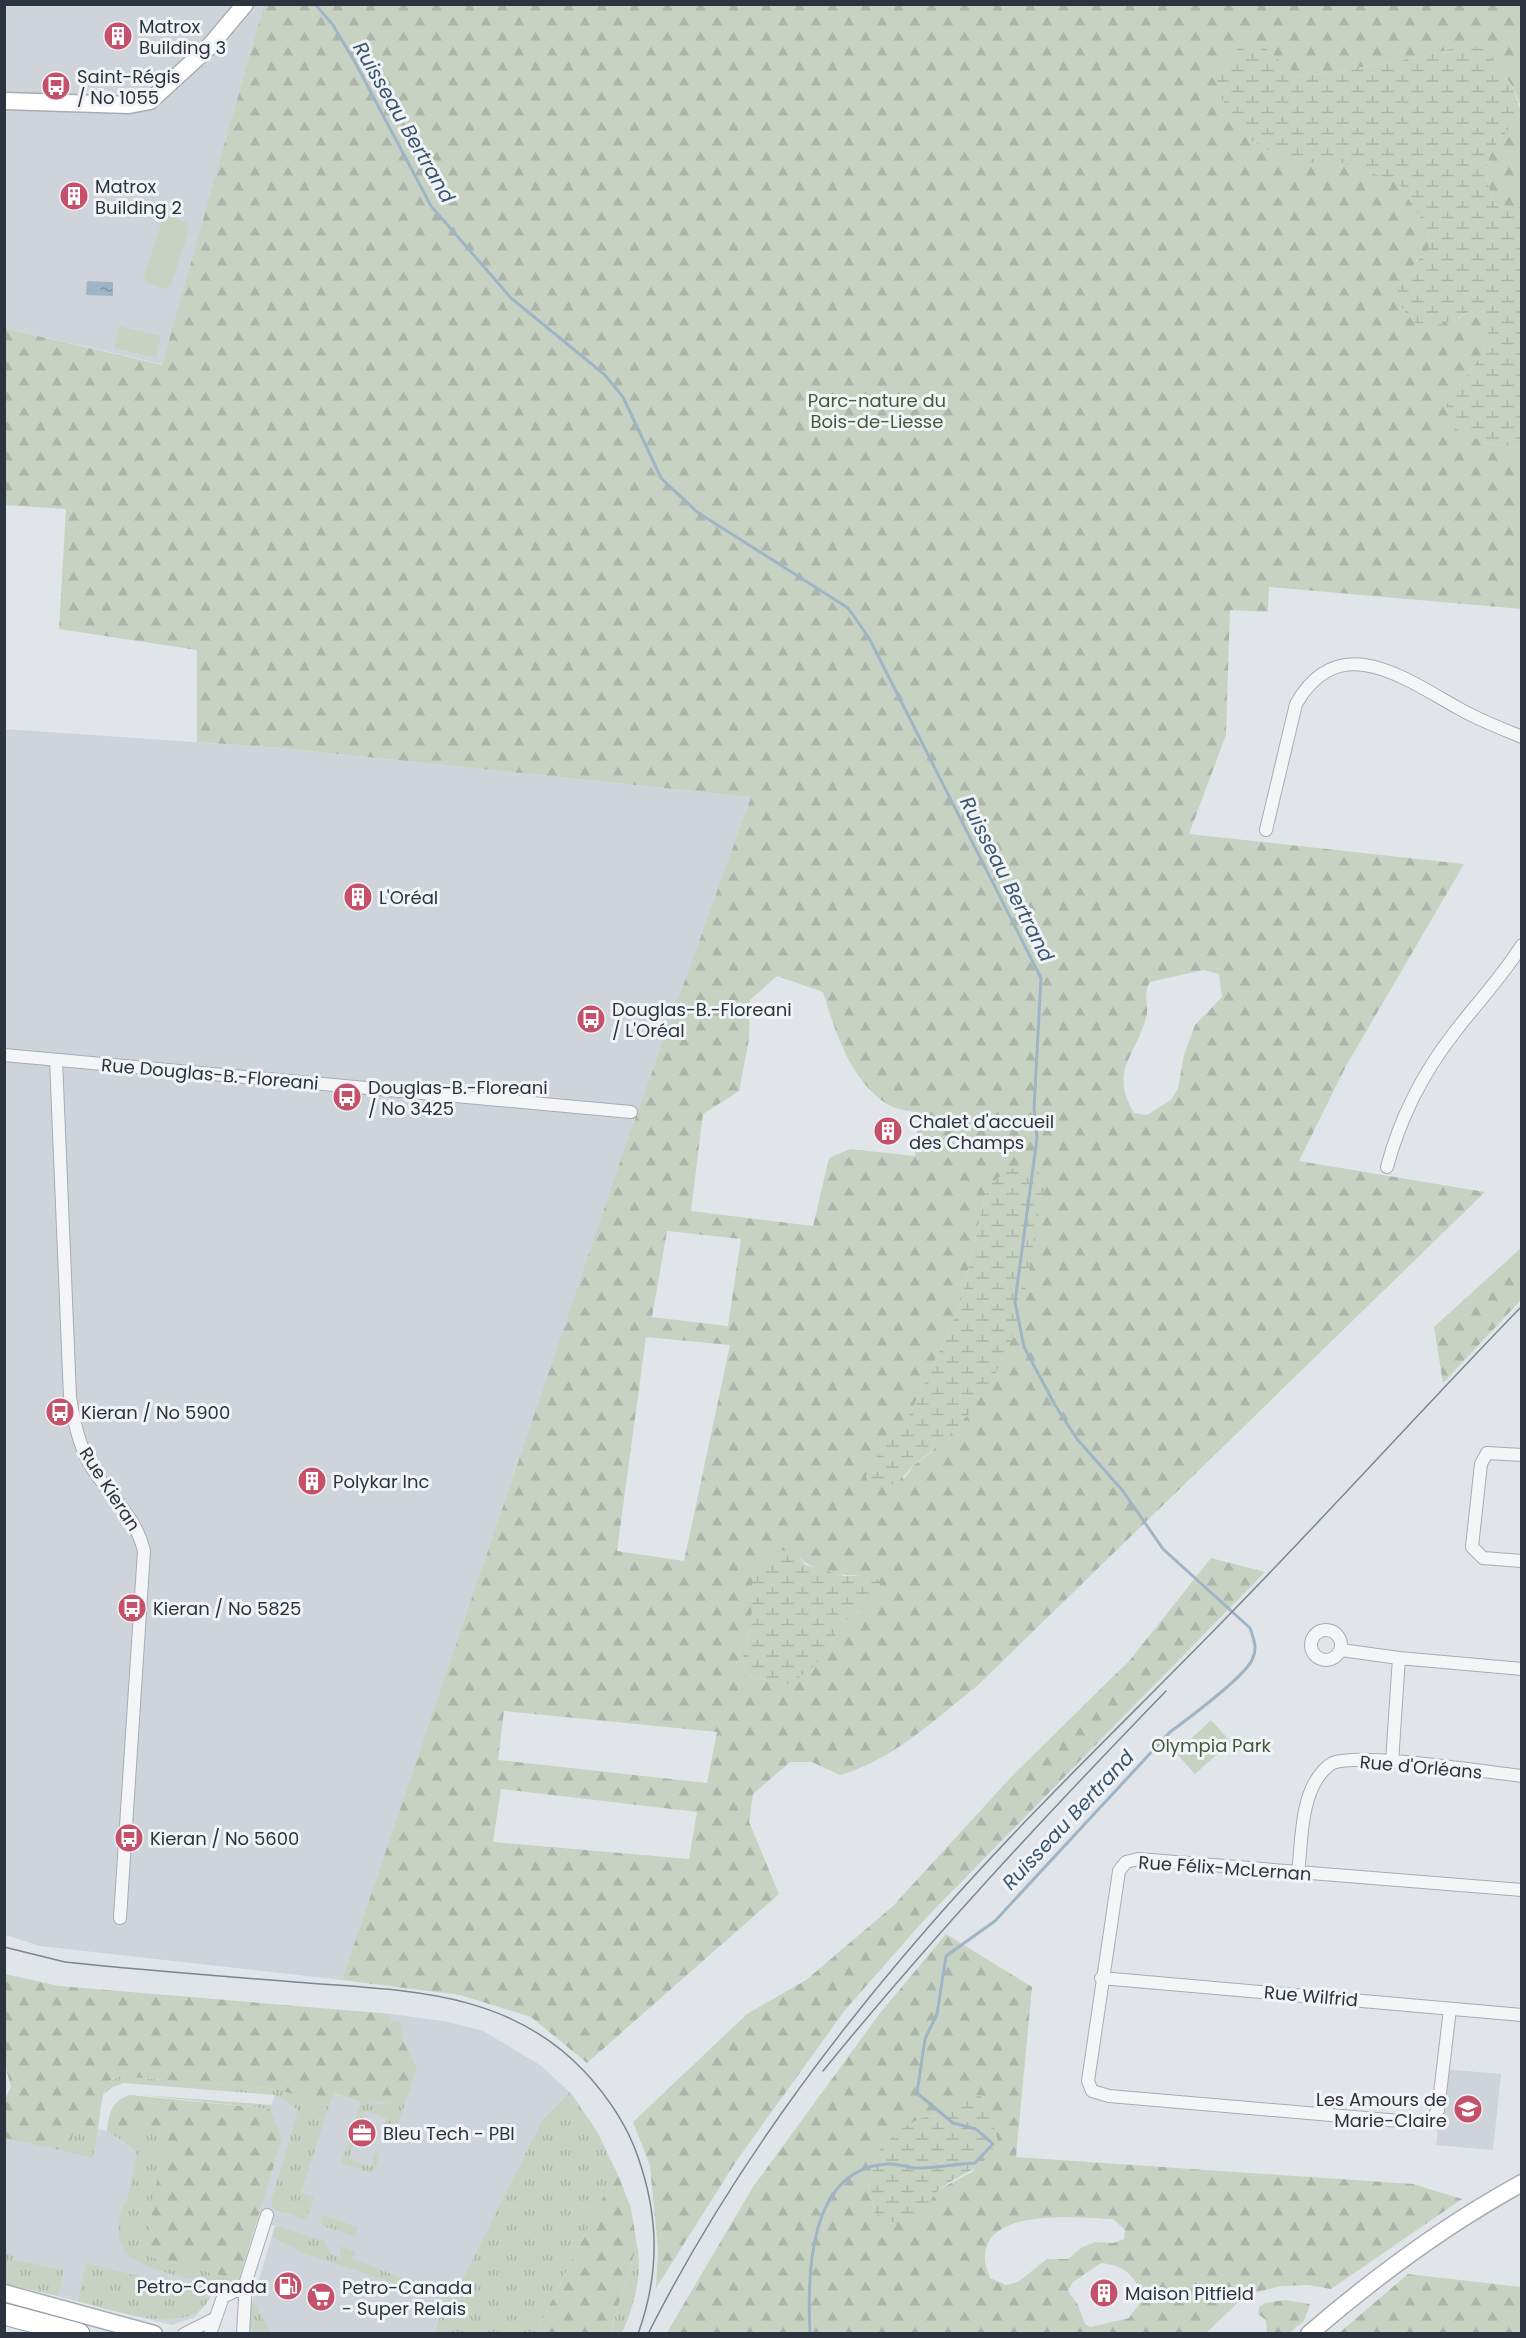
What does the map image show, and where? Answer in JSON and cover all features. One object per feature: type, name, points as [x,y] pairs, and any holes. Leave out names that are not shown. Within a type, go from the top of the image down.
[{"type":"highway","points":[[4,2314],[79,2334]]},
{"type":"street","points":[[4,101],[145,103],[161,94],[209,47],[229,20],[245,4]]},
{"type":"street","points":[[4,91],[141,94],[153,87],[201,40],[229,20]]},
{"type":"street","points":[[1266,830],[1296,704],[1305,688],[1334,667],[1365,665],[1386,669],[1462,710],[1521,737]]},
{"type":"street","points":[[1387,1167],[1396,1130],[1423,1078],[1453,1034],[1521,945]]},
{"type":"street","name":"Rue Douglas-B.-Floreani","points":[[4,1055],[631,1112]]},
{"type":"street","name":"Rue Kieran","points":[[56,1060],[69,1397],[83,1450],[93,1469],[133,1521],[144,1551],[120,1918]]},
{"type":"street","points":[[1521,1455],[1487,1453],[1481,1464],[1472,1541],[1475,1553],[1483,1558],[1521,1561]]},
{"type":"street","points":[[1341,1650],[1399,1658],[1521,1669]]},
{"type":"street","points":[[1392,1762],[1399,1658]]},
{"type":"street","name":"Rue d'Orléans","points":[[1298,1873],[1308,1797],[1323,1772],[1332,1763],[1348,1760],[1392,1762],[1521,1776]]},
{"type":"street","name":"Rue Félix-McLernan","points":[[1450,2009],[1438,2110],[1432,2119],[1423,2122],[1109,2096],[1092,2091],[1088,2082],[1101,1978],[1119,1871],[1126,1862],[1138,1859],[1521,1890]]},
{"type":"street","name":"Rue Wilfrid","points":[[1101,1978],[1521,2015]]},
{"type":"street","points":[[1309,2334],[1395,2264],[1521,2183]]},
{"type":"street","points":[[243,2334],[242,2317],[248,2290],[246,2281],[267,2215]]},
{"type":"street","points":[[210,2334],[223,2297],[235,2291],[248,2290]]},
{"type":"street","points":[[4,2294],[154,2334]]},
{"type":"street","points":[[184,2334],[214,2319]]},
{"type":"shaded area","points":[[5,5],[264,5],[165,365],[5,328]]},
{"type":"shaded area","points":[[4,729],[281,748],[751,797],[342,1980],[40,1946],[5,1935]]},
{"type":"shaded area","points":[[392,2014],[449,2022],[483,2031],[540,2065],[570,2092],[542,2120],[438,2333],[249,2333],[247,2319],[275,2226],[256,2219],[282,2138],[270,2109],[277,2089],[329,2106],[333,2093],[361,2102]]},
{"type":"shaded area","name":"Les Amours de Marie-Claire","points":[[1444,2069],[1501,2074],[1493,2150],[1436,2145]]},
{"type":"shaded area","points":[[75,2124],[167,2144],[137,2254],[239,2280],[218,2288],[195,2317],[172,2325],[5,2283],[5,2130],[70,2143]]},
{"type":"green space","name":"Parc-nature du Bois-de-Liesse","points":[[264,5],[1521,5],[1521,107],[1511,84],[1437,52],[1395,62],[1298,77],[1264,47],[1249,139],[1289,163],[1342,163],[1398,181],[1427,228],[1429,250],[1416,261],[1458,319],[1473,309],[1482,311],[1491,323],[1483,353],[1446,405],[1484,443],[1521,448],[1522,609],[1269,587],[1268,612],[1230,610],[1226,735],[1189,834],[1464,864],[1346,1066],[1299,1161],[1485,1192],[977,1686],[912,1738],[878,1760],[840,1775],[812,1762],[790,1762],[753,1794],[749,1822],[779,1894],[587,2063],[531,2017],[460,1995],[342,1980],[629,1136],[751,797],[281,748],[197,742],[197,650],[59,629],[66,509],[5,505],[4,328],[162,365]],"holes":[[[1203,970],[1219,974],[1222,997],[1195,1025],[1184,1055],[1178,1088],[1171,1100],[1147,1115],[1134,1113],[1127,1098],[1124,1075],[1126,1064],[1146,1018],[1150,982]],[[777,976],[823,992],[846,1054],[863,1082],[887,1104],[919,1113],[915,1156],[850,1149],[829,1158],[813,1226],[691,1211],[703,1114],[739,1091],[749,1039],[750,1000]],[[987,1187],[1044,1191],[1037,1215],[932,1452],[914,1465],[904,1479],[887,1439],[902,1431],[959,1309]],[[667,1231],[741,1239],[728,1326],[652,1317]],[[646,1337],[730,1345],[684,1561],[617,1551]],[[794,1552],[810,1565],[828,1572],[869,1576],[869,1604],[843,1623],[825,1653],[788,1684],[746,1676],[744,1649],[751,1629]],[[504,1711],[717,1732],[707,1783],[498,1760]],[[501,1789],[697,1812],[689,1859],[493,1842]]]},
{"type":"green space","points":[[1243,43],[1264,47],[1298,77],[1395,62],[1463,46],[1487,50],[1511,84],[1521,111],[1491,153],[1487,179],[1496,206],[1507,209],[1521,207],[1521,448],[1484,443],[1456,429],[1446,405],[1483,353],[1490,323],[1482,311],[1473,309],[1446,323],[1417,325],[1402,308],[1398,295],[1399,287],[1413,266],[1429,249],[1427,228],[1398,182],[1342,163],[1289,163],[1249,139],[1221,98],[1216,74]]},
{"type":"green space","points":[[1521,111],[1521,207],[1507,209],[1496,206],[1492,197],[1487,179],[1488,162],[1496,145],[1513,125]]},
{"type":"green space","points":[[170,217],[187,223],[189,230],[171,285],[163,289],[147,283],[144,276],[162,221]]},
{"type":"green space","points":[[119,326],[161,336],[156,358],[114,348]]},
{"type":"green space","points":[[1025,1168],[1039,1173],[1044,1191],[1024,1298],[1004,1356],[982,1396],[937,1447],[894,1484],[869,1487],[866,1476],[887,1438],[902,1431],[959,1309],[987,1187],[1008,1169]]},
{"type":"green space","points":[[1521,1248],[1521,1300],[1443,1383],[1434,1327]]},
{"type":"green space","points":[[780,1550],[794,1552],[806,1565],[844,1576],[869,1576],[879,1580],[880,1588],[869,1604],[843,1623],[825,1653],[810,1670],[788,1684],[746,1676],[743,1659],[744,1648],[751,1629],[755,1573],[768,1557]]},
{"type":"green space","points":[[1211,1558],[1265,1572],[925,1919],[845,2010],[737,2160],[656,2288],[658,2249],[650,2166],[633,2122],[747,2014],[806,1980],[893,1906],[1013,1775],[1130,1660]]},
{"type":"green space","name":"Olympia Park","points":[[1211,1720],[1231,1742],[1195,1774],[1176,1753]]},
{"type":"green space","points":[[946,1934],[1032,1987],[1016,2157],[1413,2184],[1462,2199],[1331,2289],[1308,2285],[1281,2286],[1246,2295],[1206,2333],[666,2334],[753,2187],[880,2013]],"holes":[[[961,2098],[992,2117],[996,2137],[972,2172],[938,2190],[875,2213],[868,2183],[879,2151],[920,2118],[950,2113]],[[1057,2217],[1113,2219],[1125,2230],[1124,2239],[1113,2243],[1095,2242],[1081,2248],[1068,2259],[1047,2259],[1018,2282],[1006,2285],[990,2278],[985,2260],[988,2243],[999,2231],[1015,2223]],[[1101,2263],[1109,2264],[1126,2272],[1143,2294],[1140,2303],[1129,2318],[1090,2327],[1085,2324],[1078,2305],[1068,2291],[1073,2282]]]},
{"type":"green space","points":[[5,1974],[59,1986],[392,2014],[390,2021],[402,2023],[403,2041],[417,2068],[406,2100],[402,2102],[361,2102],[334,2093],[329,2106],[277,2089],[117,2076],[111,2080],[104,2092],[98,2129],[75,2124],[69,2152],[5,2138],[5,2099],[11,2087],[5,2064]]},
{"type":"green space","points":[[117,2076],[277,2089],[329,2106],[301,2193],[314,2197],[308,2216],[304,2219],[274,2209],[271,2202],[298,2110],[275,2095],[123,2083],[104,2094],[107,2084]]},
{"type":"green space","points":[[570,2092],[597,2131],[618,2175],[603,2197],[536,2333],[435,2333],[441,2314],[434,2311],[436,2304],[444,2306],[445,2299],[302,2253],[272,2236],[276,2226],[324,2241],[331,2255],[341,2258],[339,2246],[355,2251],[353,2259],[449,2296],[452,2301],[542,2120]]},
{"type":"green space","points":[[971,2093],[981,2096],[992,2117],[998,2142],[992,2152],[979,2165],[937,2192],[916,2224],[892,2222],[875,2213],[868,2183],[879,2151],[898,2131],[920,2118],[950,2113],[961,2098]]},
{"type":"green space","points":[[130,2095],[270,2109],[282,2138],[239,2280],[151,2257],[147,2247],[156,2185],[166,2141],[159,2132],[141,2128],[131,2137],[107,2131],[112,2109],[119,2101]]},
{"type":"green space","points":[[142,2095],[272,2105],[270,2109]]},
{"type":"green space","points":[[406,2100],[394,2137],[382,2133],[387,2118],[365,2111],[356,2132],[352,2131],[361,2102],[382,2104]]},
{"type":"green space","points":[[75,2124],[98,2129],[93,2158],[69,2152]]},
{"type":"green space","points":[[141,2128],[161,2133],[167,2144],[147,2247],[151,2257],[239,2280],[230,2283],[216,2283],[181,2277],[147,2266],[126,2253],[120,2242],[119,2224],[123,2205],[127,2202],[137,2155],[133,2148],[107,2131],[131,2136]]},
{"type":"green space","points":[[350,2135],[354,2137],[349,2159],[371,2167],[376,2151],[380,2153],[375,2170],[371,2173],[341,2163]]},
{"type":"green space","points":[[618,2175],[631,2208],[637,2245],[610,2333],[536,2333],[603,2197]]},
{"type":"green space","points":[[322,2215],[358,2227],[355,2236],[323,2226],[320,2221]]},
{"type":"green space","points":[[637,2245],[639,2268],[634,2301],[622,2333],[610,2334]]},
{"type":"green space","points":[[5,2254],[14,2256],[14,2260],[64,2270],[58,2296],[5,2284]]},
{"type":"green space","points":[[86,2263],[190,2289],[210,2298],[200,2310],[186,2317],[169,2319],[130,2315],[78,2301]]},
{"type":"green space","points":[[1408,2274],[1521,2287],[1521,2333],[1339,2333]]},
{"type":"green space","points":[[1285,2300],[1310,2304],[1304,2321],[1289,2333],[1267,2333],[1266,2320],[1258,2314],[1259,2307],[1265,2303]]},
{"type":"green space","points":[[252,2303],[257,2305],[271,2333],[249,2333],[247,2319]]},
{"type":"water","points":[[87,281],[113,282],[113,296],[86,295]]},
{"type":"waterway","name":"Ruisseau Bertrand","points":[[315,4],[333,25],[357,66],[431,206],[511,298],[605,375],[623,397],[661,478],[697,512],[848,608],[869,638],[1041,978],[1034,1108],[1037,1138],[1015,1302],[1024,1347],[1055,1405],[1077,1439],[1123,1491],[1163,1549],[1250,1628],[1254,1640],[1255,1652],[1252,1660],[1238,1677],[1215,1698],[1170,1732],[995,1921],[946,1956],[937,2014],[925,2039],[917,2093],[953,2123],[976,2129],[993,2144],[975,2163],[915,2168],[887,2164],[861,2170],[841,2184],[827,2204],[812,2256],[810,2334]]},
{"type":"tram line","points":[[648,2334],[707,2227],[774,2124],[847,2025],[925,1931],[1036,1811],[1264,1579],[1522,1306]]},
{"type":"tram line","points":[[823,2071],[990,1877],[1166,1691]]},
{"type":"tram line","points":[[4,1947],[65,1962],[413,1992],[487,2009],[521,2024],[554,2044],[585,2072],[609,2101],[634,2145],[645,2179],[650,2201],[654,2245],[650,2289],[638,2334]]},
{"type":"place","name":"Matrox Building 3","points":[[118,36]]},
{"type":"place","name":"Saint-Régis / No 1055","points":[[56,86]]},
{"type":"place","name":"Matrox Building 2","points":[[74,196]]},
{"type":"place","name":"L'Oréal","points":[[358,897]]},
{"type":"place","name":"Douglas-B.-Floreani / L'Oréal","points":[[591,1019]]},
{"type":"place","name":"Douglas-B.-Floreani / No 3425","points":[[347,1097]]},
{"type":"place","name":"Chalet d'accueil des Champs","points":[[888,1131]]},
{"type":"place","name":"Kieran / No 5900","points":[[60,1412]]},
{"type":"place","name":"Polykar Inc","points":[[312,1481]]},
{"type":"place","name":"Kieran / No 5825","points":[[132,1608]]},
{"type":"place","name":"Kieran / No 5600","points":[[129,1838]]},
{"type":"place","name":"Les Amours de Marie-Claire","points":[[1468,2109]]},
{"type":"place","name":"Bleu Tech - PBI","points":[[362,2133]]},
{"type":"place","name":"Petro-Canada","points":[[288,2286]]},
{"type":"place","name":"Maison Pitfield","points":[[1104,2293]]},
{"type":"place","name":"Petro-Canada - Super Relais","points":[[321,2297]]}]
